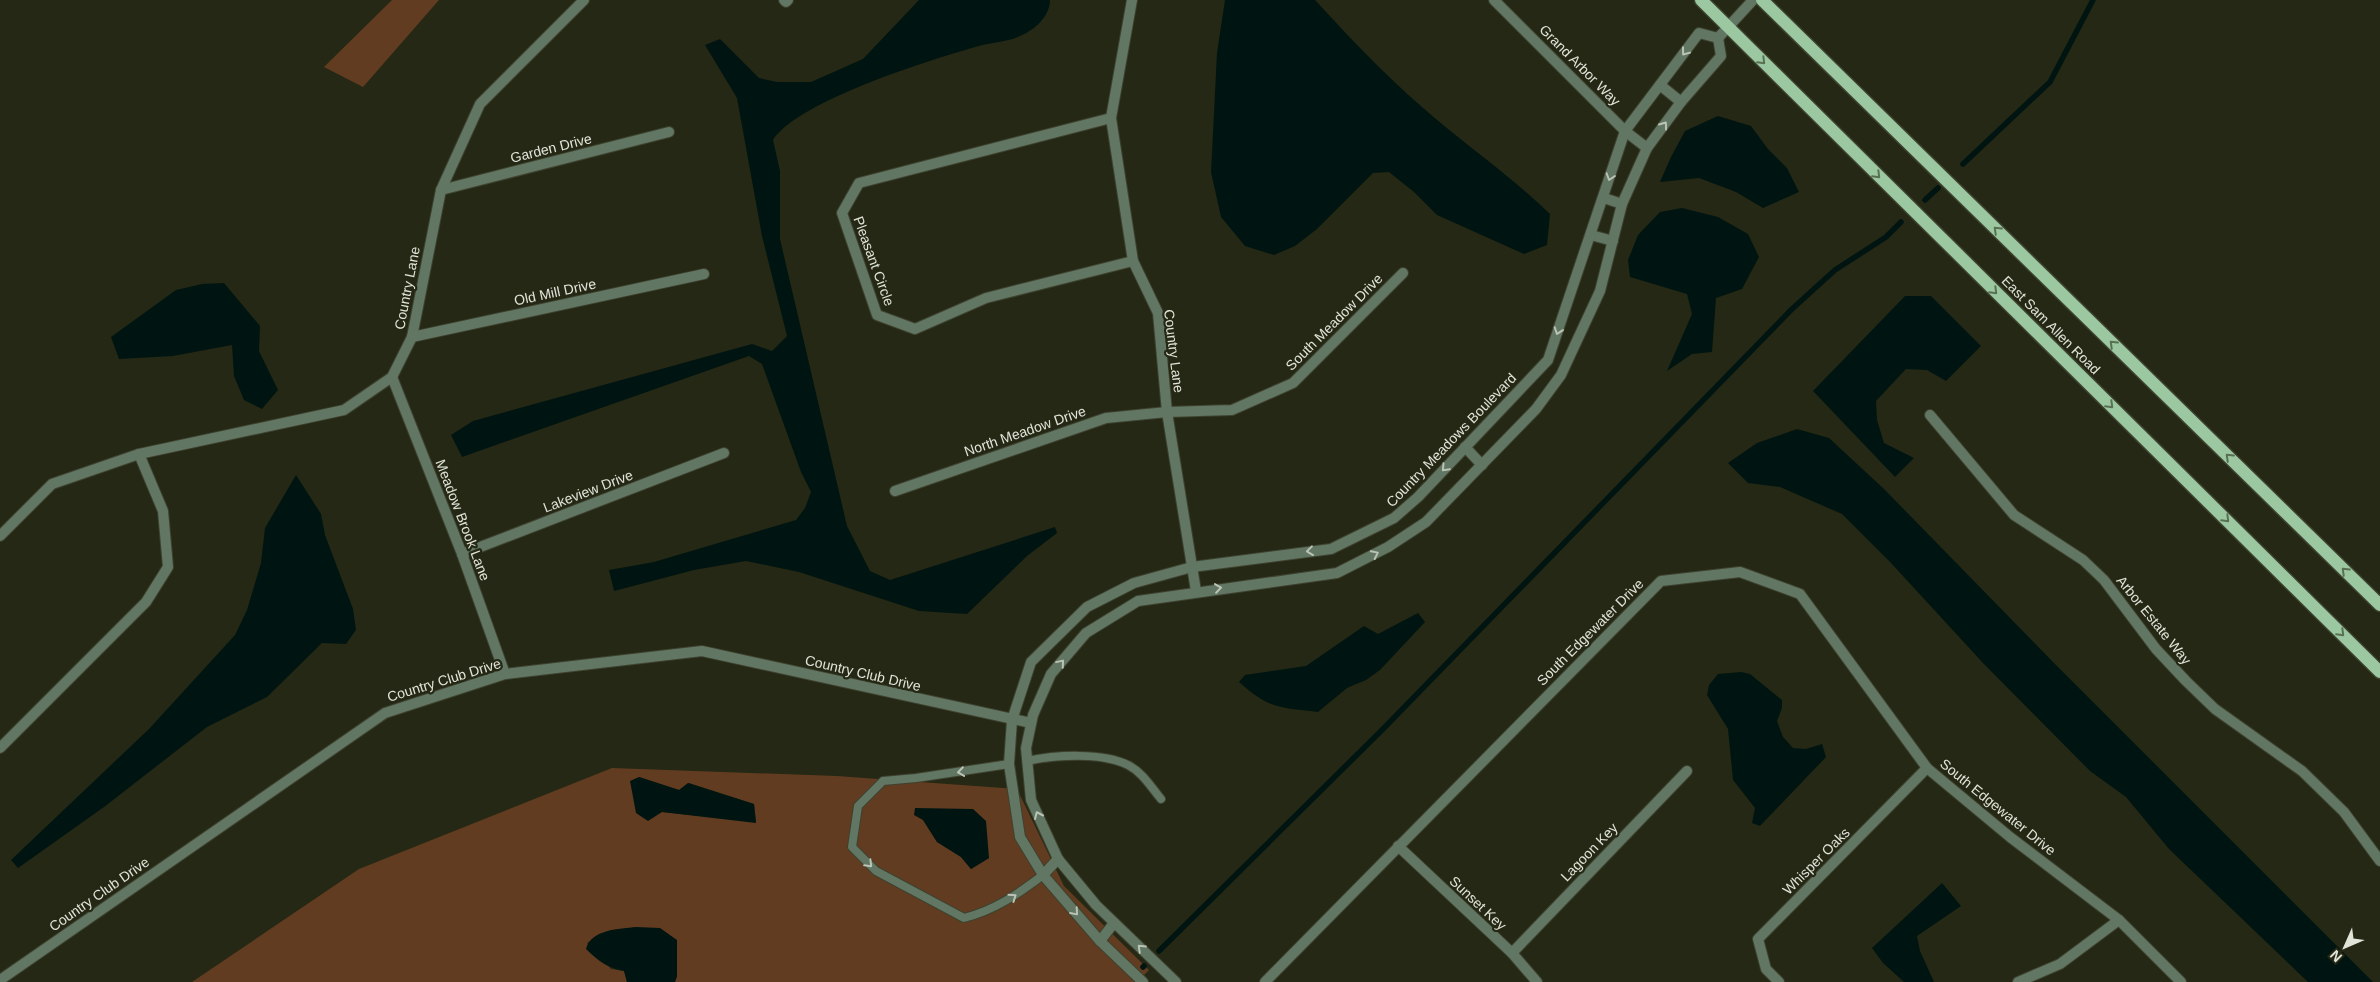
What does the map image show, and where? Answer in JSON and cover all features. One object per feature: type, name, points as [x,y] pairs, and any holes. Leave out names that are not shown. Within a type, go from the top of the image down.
[{"type":"main road","name":"East Sam Allen Road","points":[[1701,0],[2380,672]]},
{"type":"main road","points":[[1762,0],[2380,605]]},
{"type":"street","name":"Country Lane","points":[[0,536],[52,484],[139,454],[344,410],[392,377],[412,337],[441,190],[480,104],[584,0]]},
{"type":"street","points":[[784,0],[786,2],[788,0]]},
{"type":"street","name":"Country Lane","points":[[1132,0],[1111,118],[1133,261],[1158,313],[1167,412],[1196,591]]},
{"type":"street","name":"Grand Arbor Way","points":[[1494,0],[1625,130],[1647,148]]},
{"type":"street","points":[[1176,982],[1096,905],[1058,860],[1031,800],[1026,748],[1031,723],[1052,674],[1086,633],[1138,601],[1196,591],[1337,573],[1388,547],[1426,522],[1536,409],[1562,375],[1600,291],[1622,204],[1647,148],[1681,102],[1721,56],[1718,38],[1727,26],[1753,0]]},
{"type":"street","name":"Country Meadows Boulevard","points":[[1144,982],[1100,941],[1043,875],[1020,837],[1009,764],[1012,720],[1031,662],[1087,607],[1134,583],[1192,567],[1331,549],[1394,518],[1418,497],[1548,360],[1604,198],[1625,130],[1699,34],[1718,38]]},
{"type":"street","points":[[1660,85],[1681,102]]},
{"type":"street","name":"Pleasant Circle","points":[[1111,118],[859,183],[842,213],[876,315],[915,329],[986,298],[1133,261]]},
{"type":"street","name":"Garden Drive","points":[[441,190],[669,132]]},
{"type":"street","points":[[1604,198],[1622,204]]},
{"type":"street","points":[[1591,235],[1613,241]]},
{"type":"street","name":"South Meadow Drive","points":[[1167,412],[1232,410],[1293,383],[1403,272]]},
{"type":"street","name":"Old Mill Drive","points":[[412,337],[704,274]]},
{"type":"street","name":"Meadow Brook Lane","points":[[392,377],[462,554],[505,674]]},
{"type":"street","name":"North Meadow Drive","points":[[895,491],[1106,418],[1167,412]]},
{"type":"street","name":"Arbor Estate Way","points":[[1930,415],[2014,515],[2083,560],[2104,580],[2156,649],[2186,681],[2215,709],[2302,771],[2344,812],[2380,861]]},
{"type":"street","points":[[1465,447],[1482,465]]},
{"type":"street","name":"Lakeview Drive","points":[[462,554],[724,453]]},
{"type":"street","points":[[0,748],[146,602],[168,567],[163,511],[139,454]]},
{"type":"street","name":"South Edgewater Drive","points":[[1265,982],[1661,581],[1740,572],[1800,594],[1927,768],[2010,837],[2119,920],[2181,982]]},
{"type":"street","name":"Country Club Drive","points":[[0,980],[385,713],[505,674],[702,651],[1031,723]]},
{"type":"street","points":[[1009,764],[1027,760]]},
{"type":"street","name":"Whisper Oaks","points":[[1779,982],[1766,969],[1758,939],[1927,768]]},
{"type":"street","name":"Lagoon Key","points":[[1512,953],[1687,770]]},
{"type":"street","name":"Sunset Key","points":[[1398,846],[1512,953],[1537,982]]},
{"type":"street","points":[[1043,875],[1058,860]]},
{"type":"street","points":[[2018,982],[2060,964],[2119,920]]},
{"type":"street","points":[[1100,941],[1114,923]]},
{"type":"lane","points":[[1027,760],[1050,756],[1106,759],[1128,765],[1144,778],[1161,799]]},
{"type":"lane","points":[[1009,764],[916,778],[883,780],[858,806],[852,847],[876,871],[964,918],[985,912],[1008,901],[1043,875]]},
{"type":"shaded area","points":[[392,0],[439,0],[363,87],[324,67]]},
{"type":"shaded area","points":[[919,0],[1050,0],[1047,12],[1041,22],[1026,33],[1010,40],[984,45],[931,61],[868,83],[809,111],[787,125],[773,140],[780,171],[780,239],[847,526],[870,571],[890,580],[1055,527],[1057,533],[1027,556],[967,614],[919,611],[799,572],[746,561],[694,570],[614,591],[609,570],[654,562],[796,520],[805,508],[811,492],[801,472],[762,364],[749,356],[462,457],[451,435],[473,421],[752,344],[772,351],[787,336],[762,236],[737,98],[705,45],[720,39],[759,78],[777,82],[811,82],[863,59]]},
{"type":"shaded area","points":[[1225,0],[1315,0],[1367,55],[1408,94],[1550,214],[1547,245],[1524,254],[1437,215],[1414,192],[1389,172],[1373,173],[1317,229],[1295,246],[1274,255],[1245,246],[1221,217],[1211,172],[1217,53]]},
{"type":"shaded area","points":[[1718,116],[1751,126],[1768,149],[1787,168],[1799,192],[1763,208],[1736,192],[1699,178],[1660,182],[1685,131]]},
{"type":"shaded area","points":[[1682,208],[1718,217],[1748,234],[1759,257],[1742,289],[1716,298],[1712,352],[1692,354],[1667,371],[1692,314],[1687,294],[1630,277],[1628,260],[1638,235],[1660,212]]},
{"type":"shaded area","points":[[224,283],[260,326],[259,351],[278,390],[262,409],[244,400],[234,376],[232,345],[173,356],[119,359],[111,337],[176,290],[202,284]]},
{"type":"shaded area","points":[[1905,296],[1931,296],[1981,346],[1946,381],[1927,370],[1906,369],[1876,401],[1877,420],[1884,443],[1914,458],[1895,477],[1813,391]]},
{"type":"shaded area","points":[[1797,429],[1829,438],[1884,489],[2054,663],[2373,982],[2308,982],[2169,849],[2126,797],[2090,771],[1983,663],[1891,563],[1842,514],[1780,487],[1748,483],[1728,463],[1757,443]]},
{"type":"shaded area","points":[[296,475],[321,514],[325,535],[353,609],[356,630],[346,644],[322,643],[267,697],[207,727],[104,807],[18,868],[11,860],[149,729],[235,635],[247,610],[261,563],[265,528]]},
{"type":"shaded area","points":[[1418,613],[1425,622],[1380,670],[1366,680],[1347,688],[1318,712],[1293,709],[1267,702],[1249,691],[1239,682],[1245,675],[1306,666],[1364,626],[1378,634]]},
{"type":"shaded area","points":[[1741,672],[1750,674],[1782,700],[1782,708],[1777,721],[1783,737],[1793,748],[1806,749],[1822,744],[1826,757],[1760,826],[1752,823],[1755,808],[1733,780],[1728,729],[1707,695],[1709,685],[1718,674]]},
{"type":"shaded area","points":[[612,768],[837,776],[1017,789],[1064,886],[1149,970],[1137,982],[675,982],[677,976],[611,930],[587,943],[611,969],[624,971],[627,982],[192,982],[359,869]],"holes":[[[639,777],[679,790],[689,783],[754,804],[756,822],[662,812]],[[923,820],[989,858],[971,869],[961,857],[937,842]]]},
{"type":"shaded area","points":[[639,777],[679,790],[688,783],[754,804],[756,823],[662,812],[648,821],[636,813],[630,781]]},
{"type":"shaded area","points":[[915,808],[973,809],[986,821],[989,858],[971,869],[961,857],[937,842],[923,820],[914,815]]},
{"type":"shaded area","points":[[1942,883],[1961,906],[1917,936],[1920,951],[1934,982],[1904,982],[1883,963],[1872,948]]},
{"type":"shaded area","points":[[636,927],[660,928],[677,940],[677,976],[675,982],[627,982],[624,971],[604,963],[586,949],[589,942],[600,934],[607,931]]},
{"type":"waterway","points":[[1963,164],[2050,82],[2093,0]]},
{"type":"waterway","points":[[1925,200],[1938,188]]},
{"type":"waterway","points":[[1159,951],[1384,728],[1792,309],[1835,270],[1886,237],[1901,222]]}]
